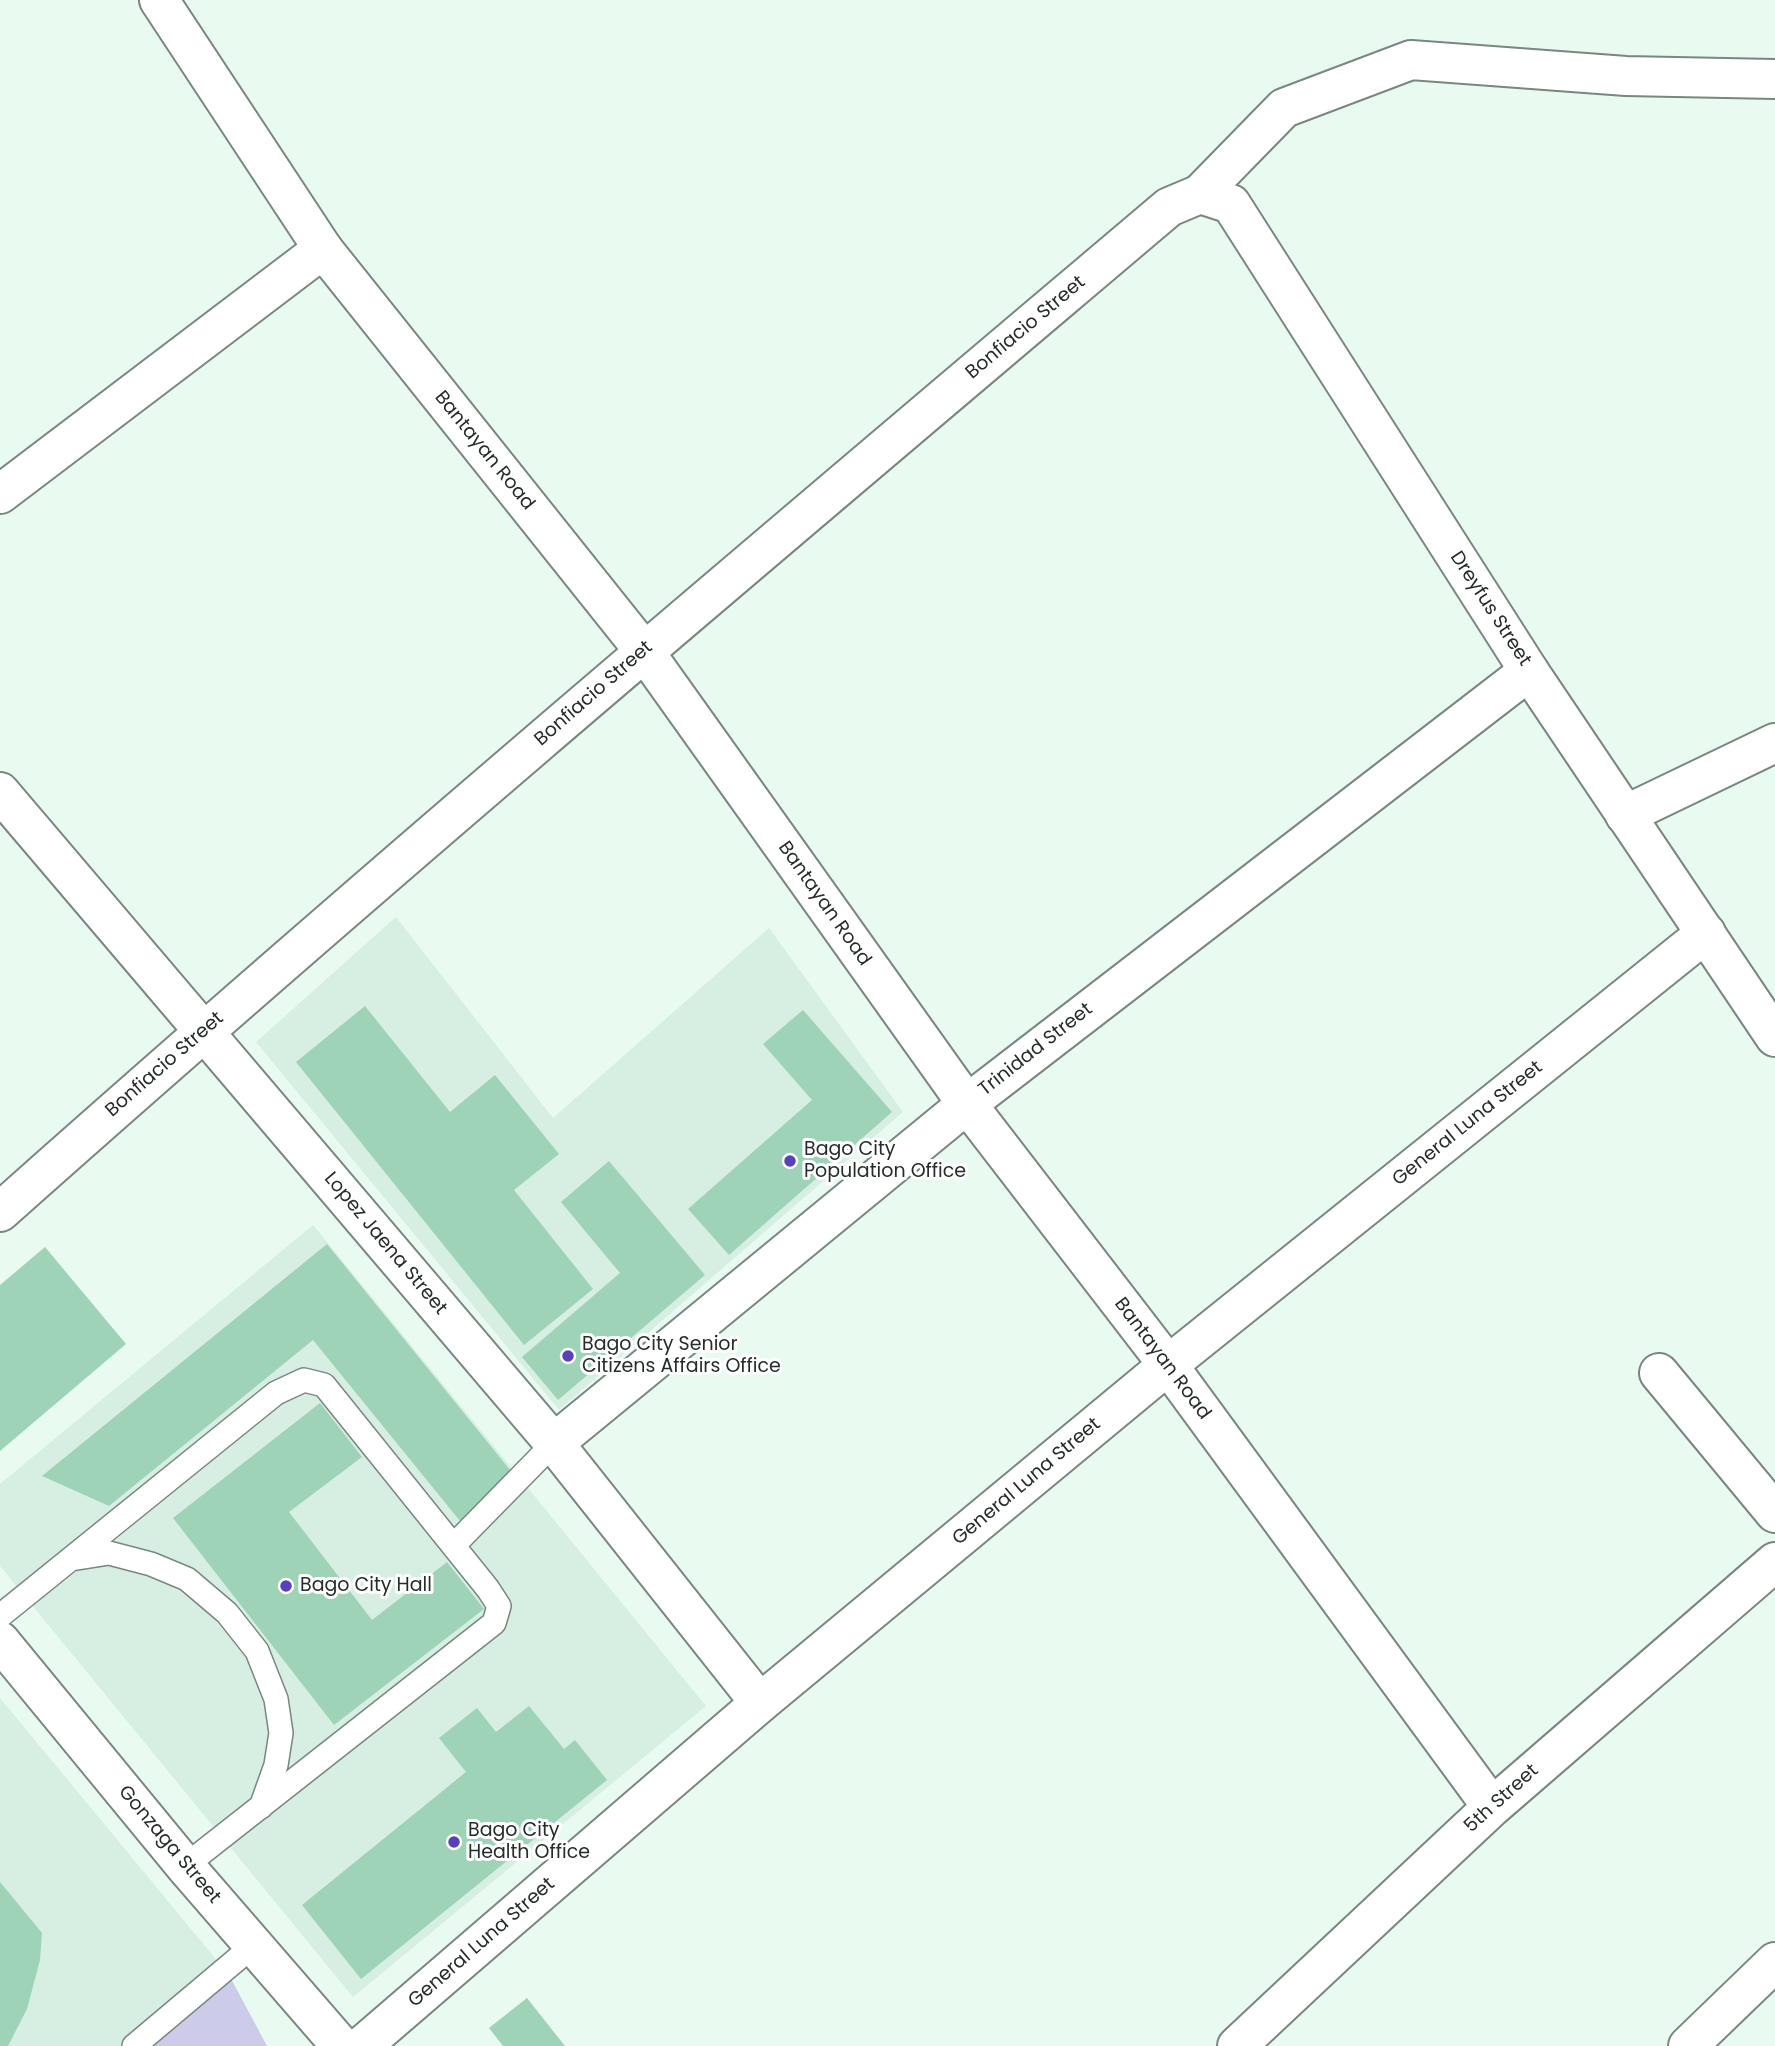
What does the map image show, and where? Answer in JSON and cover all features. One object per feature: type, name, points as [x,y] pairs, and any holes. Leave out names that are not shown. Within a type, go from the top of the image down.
[{"type":"street","name":"Bantayan Road","points":[[159,0],[323,249],[644,651],[967,1104],[1168,1365],[1492,1807]]},
{"type":"street","points":[[1200,194],[1284,108],[1411,60],[1626,76],[1775,79]]},
{"type":"street","name":"Bonfiacio Street","points":[[0,1212],[204,1030],[644,651],[1170,206],[1200,194]]},
{"type":"street","name":"Dreyfus Street","points":[[1200,194],[1231,204],[1530,671],[1775,1037]]},
{"type":"street","points":[[0,494],[323,249]]},
{"type":"street","name":"Trinidad Street","points":[[554,1443],[967,1104],[1530,671]]},
{"type":"street","points":[[1625,815],[1775,743]]},
{"type":"street","name":"Lopez Jaena Street","points":[[0,792],[554,1443],[760,1703]]},
{"type":"street","name":"General Luna Street","points":[[362,2046],[760,1703],[1168,1365],[1706,933]]},
{"type":"street","points":[[1659,1373],[1775,1513]]},
{"type":"street","name":"5th Street","points":[[1237,2046],[1492,1807],[1775,1562]]},
{"type":"street","name":"Gonzaga Street","points":[[0,1641],[185,1866],[341,2046]]},
{"type":"street","points":[[1688,2046],[1775,1962]]},
{"type":"lane","points":[[0,1616],[276,1393],[304,1380],[324,1385],[454,1545],[499,1606],[494,1622],[185,1866]]},
{"type":"lane","points":[[454,1545],[554,1443]]},
{"type":"lane","points":[[71,1559],[109,1553],[151,1564],[187,1579],[227,1613],[257,1651],[276,1699],[281,1733],[276,1765],[261,1807]]},
{"type":"lane","points":[[134,2046],[254,1945]]},
{"type":"shaded area","points":[[396,917],[553,1118],[769,928],[903,1112],[559,1410],[256,1042]]},
{"type":"shaded area","points":[[313,1225],[706,1706],[353,1997],[0,1566],[0,1484]]},
{"type":"shaded area","points":[[0,1698],[229,1975],[147,2046],[0,2046]]},
{"type":"shaded area","points":[[229,1975],[267,2046],[147,2046]]},
{"type":"building","points":[[365,1006],[450,1112],[495,1075],[559,1154],[514,1190],[593,1289],[524,1345],[296,1062]]},
{"type":"building","name":"Bago City Population Office","points":[[803,1010],[892,1112],[729,1255],[688,1209],[812,1100],[763,1044]]},
{"type":"building","points":[[609,1161],[705,1275],[558,1400],[522,1357],[620,1273],[561,1202]]},
{"type":"building","points":[[327,1244],[515,1476],[460,1521],[313,1340],[109,1506],[42,1476]]},
{"type":"building","points":[[45,1247],[126,1344],[0,1451],[0,1285]]},
{"type":"building","name":"Bago City Hall","points":[[320,1403],[362,1457],[289,1512],[372,1620],[447,1562],[484,1609],[334,1725],[173,1518]]},
{"type":"building","name":"Bago City Health Office","points":[[529,1706],[564,1749],[575,1740],[607,1780],[361,1979],[302,1905],[466,1772],[439,1738],[477,1708],[496,1732]]},
{"type":"building","points":[[0,1882],[42,1933],[40,1960],[27,2009],[8,2046],[0,2046]]},
{"type":"building","points":[[527,1998],[565,2046],[503,2046],[489,2028]]},
{"type":"place","name":"Bago City Population Office","points":[[790,1161]]},
{"type":"place","name":"Bago City Senior Citizens Affairs Office","points":[[568,1356]]},
{"type":"place","name":"Bago City Hall","points":[[286,1586]]},
{"type":"place","name":"Bago City Health Office","points":[[454,1842]]}]
